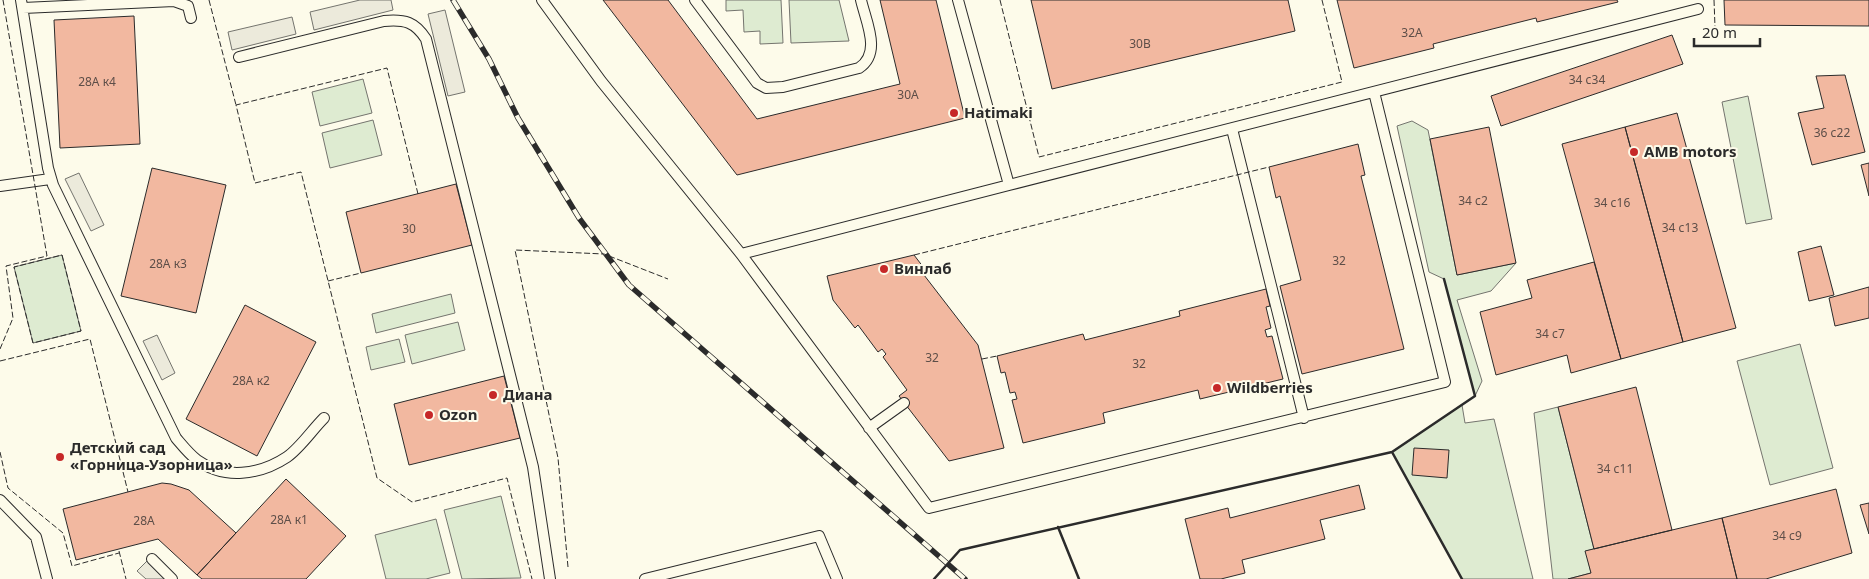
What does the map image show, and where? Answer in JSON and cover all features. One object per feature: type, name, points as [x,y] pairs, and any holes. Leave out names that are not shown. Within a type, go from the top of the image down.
[{"type":"lane","points":[[542,0],[601,81],[741,254],[929,508],[1304,418],[1445,382],[1374,92]]},
{"type":"lane","points":[[695,0],[757,83],[774,89],[859,68],[867,63],[872,55],[872,45],[861,0]]},
{"type":"lane","points":[[958,0],[1009,185]]},
{"type":"lane","points":[[191,18],[188,6],[174,1],[22,4],[50,179],[176,438],[196,460],[213,469],[238,474],[264,470],[288,456],[324,418]]},
{"type":"lane","points":[[741,254],[1698,9]]},
{"type":"lane","points":[[239,56],[384,21],[400,19],[411,22],[426,39],[533,468],[550,579]]},
{"type":"lane","points":[[1232,129],[1304,418]]},
{"type":"lane","points":[[0,186],[50,179]]},
{"type":"lane","points":[[870,428],[904,402]]},
{"type":"lane","points":[[0,500],[36,536],[47,579]]},
{"type":"lane","points":[[645,579],[819,536],[837,579]]},
{"type":"lane","points":[[152,559],[172,579]]},
{"type":"green space","points":[[726,0],[781,0],[783,43],[760,44],[760,31],[744,32],[743,10],[726,11]]},
{"type":"green space","points":[[789,0],[839,0],[849,41],[791,43]]},
{"type":"green space","points":[[363,79],[372,113],[320,126],[312,92]]},
{"type":"green space","points":[[1748,96],[1772,219],[1746,224],[1722,102]]},
{"type":"green space","points":[[373,120],[382,155],[330,168],[322,133]]},
{"type":"green space","points":[[1412,121],[1428,130],[1457,275],[1516,263],[1491,291],[1457,300],[1482,381],[1475,396],[1444,279],[1429,272],[1397,126]]},
{"type":"green space","points":[[62,255],[81,331],[33,343],[14,267]]},
{"type":"green space","points":[[451,294],[455,313],[376,333],[372,314]]},
{"type":"green space","points":[[458,322],[465,350],[412,364],[405,335]]},
{"type":"green space","points":[[399,339],[405,362],[371,370],[366,347]]},
{"type":"green space","points":[[1800,344],[1833,468],[1770,485],[1737,361]]},
{"type":"green space","points":[[1462,405],[1465,423],[1494,419],[1533,579],[1462,579],[1392,452]]},
{"type":"green space","points":[[1558,407],[1594,549],[1586,551],[1591,573],[1568,579],[1553,579],[1534,413]]},
{"type":"green space","points":[[501,496],[521,578],[462,579],[444,510]]},
{"type":"green space","points":[[436,519],[450,573],[426,579],[386,579],[375,535]]},
{"type":"shaded area","points":[[360,0],[391,0],[393,10],[314,30],[310,12]]},
{"type":"shaded area","points":[[445,10],[465,92],[448,96],[428,14]]},
{"type":"shaded area","points":[[292,17],[296,34],[232,50],[228,32]]},
{"type":"shaded area","points":[[79,173],[104,225],[91,231],[65,179]]},
{"type":"shaded area","points":[[157,335],[175,373],[162,380],[143,341]]},
{"type":"shaded area","points":[[147,561],[166,579],[146,579],[137,571]]},
{"type":"building","points":[[603,0],[668,0],[757,119],[900,84],[880,0],[936,0],[965,118],[737,175]]},
{"type":"building","points":[[1031,0],[1288,0],[1295,31],[1052,89]]},
{"type":"building","points":[[1337,0],[1617,0],[1618,2],[1537,22],[1536,18],[1532,19],[1433,44],[1434,48],[1354,68]]},
{"type":"building","points":[[1724,0],[1869,0],[1869,26],[1725,25]]},
{"type":"building","points":[[134,16],[140,144],[60,148],[54,20]]},
{"type":"building","points":[[1672,35],[1683,64],[1501,126],[1491,96]]},
{"type":"building","points":[[1845,75],[1865,152],[1812,165],[1798,113],[1824,108],[1816,76]]},
{"type":"building","points":[[1677,113],[1736,328],[1683,342],[1625,127]]},
{"type":"building","points":[[1489,127],[1516,263],[1457,275],[1430,139]]},
{"type":"building","points":[[1625,127],[1683,342],[1621,359],[1562,144]]},
{"type":"building","points":[[1358,144],[1365,175],[1361,176],[1404,349],[1302,374],[1280,286],[1301,280],[1280,196],[1276,198],[1269,167]]},
{"type":"building","points":[[1869,163],[1869,196],[1861,165]]},
{"type":"building","points":[[152,168],[226,185],[196,313],[121,296]]},
{"type":"building","points":[[456,184],[472,245],[361,273],[346,212]]},
{"type":"building","points":[[1821,246],[1834,295],[1809,301],[1798,252]]},
{"type":"building","points":[[914,255],[927,272],[924,275],[978,345],[1004,448],[949,461],[899,396],[907,390],[883,357],[886,354],[882,349],[878,352],[858,325],[855,328],[833,300],[827,276]]},
{"type":"building","points":[[1594,262],[1621,359],[1571,373],[1567,355],[1496,375],[1480,312],[1532,298],[1527,280]]},
{"type":"building","points":[[1869,287],[1869,318],[1835,326],[1829,298]]},
{"type":"building","points":[[1266,289],[1270,306],[1266,307],[1271,328],[1265,330],[1267,337],[1272,336],[1283,379],[1200,399],[1198,390],[1103,413],[1105,423],[1023,443],[1012,400],[1017,399],[1015,392],[1010,393],[1005,372],[1001,373],[997,356],[1083,334],[1085,340],[1180,316],[1179,311]]},
{"type":"building","points":[[245,305],[316,342],[257,456],[186,419]]},
{"type":"building","points":[[504,376],[520,438],[409,465],[394,404]]},
{"type":"building","points":[[1636,387],[1672,530],[1594,549],[1558,407]]},
{"type":"building","points":[[1414,448],[1449,450],[1447,478],[1412,475]]},
{"type":"building","points":[[286,479],[346,536],[306,579],[202,579],[197,575]]},
{"type":"building","points":[[162,483],[189,490],[236,533],[197,575],[158,539],[76,560],[63,509]]},
{"type":"building","points":[[1359,485],[1365,509],[1320,520],[1325,539],[1242,560],[1245,573],[1221,579],[1200,579],[1185,519],[1228,508],[1230,518]]},
{"type":"building","points":[[1836,489],[1852,553],[1766,579],[1737,579],[1722,518]]},
{"type":"building","points":[[1869,503],[1869,534],[1860,505]]},
{"type":"building","points":[[1722,518],[1737,579],[1568,579],[1591,573],[1585,551]]},
{"type":"railway","points":[[453,0],[489,59],[518,118],[579,218],[629,285],[965,579]]},
{"type":"fence","points":[[0,349],[13,318],[6,266],[47,256],[3,0]]},
{"type":"fence","points":[[209,0],[236,105]]},
{"type":"fence","points":[[1000,0],[1039,157],[1342,82],[1322,0]]},
{"type":"fence","points":[[1714,0],[1715,27]]},
{"type":"fence","points":[[418,194],[387,68],[236,105],[255,183],[301,172],[377,478],[412,502],[507,478],[532,579]]},
{"type":"fence","points":[[914,255],[1269,167]]},
{"type":"fence","points":[[568,567],[558,458],[515,250],[604,254],[668,279]]},
{"type":"fence","points":[[62,255],[81,331],[33,343],[14,267],[62,255]]},
{"type":"fence","points":[[328,281],[361,273]]},
{"type":"fence","points":[[0,361],[90,339],[128,492]]},
{"type":"fence","points":[[982,359],[997,356]]},
{"type":"fence","points":[[0,452],[8,488],[63,533],[72,566],[119,553]]},
{"type":"fence","points":[[119,551],[126,579]]},
{"type":"wall","points":[[934,579],[960,550],[1392,452],[1475,396],[1444,279]]},
{"type":"wall","points":[[1392,452],[1462,579]]},
{"type":"wall","points":[[1058,527],[1079,579]]},
{"type":"place","name":"Hatimaki","points":[[954,113]]},
{"type":"place","name":"AMB motors","points":[[1634,152]]},
{"type":"place","name":"Винлаб","points":[[884,269]]},
{"type":"place","name":"Wildberries","points":[[1217,388]]},
{"type":"place","name":"Диана","points":[[493,395]]},
{"type":"place","name":"Ozon","points":[[429,415]]},
{"type":"place","name":"Детский сад «Горница-Узорница»","points":[[60,457]]}]
